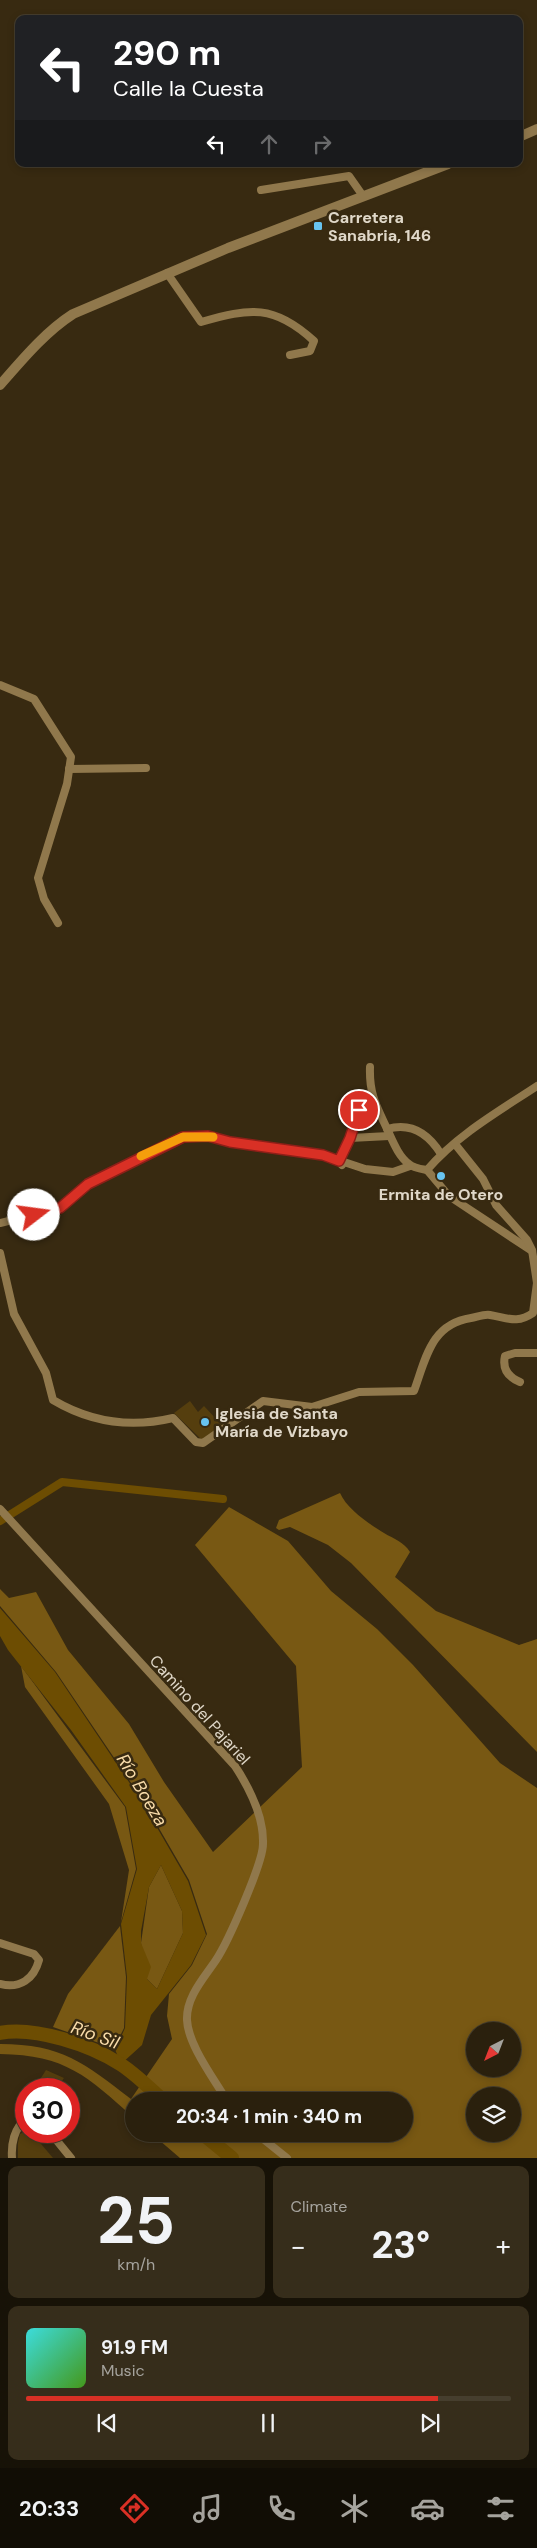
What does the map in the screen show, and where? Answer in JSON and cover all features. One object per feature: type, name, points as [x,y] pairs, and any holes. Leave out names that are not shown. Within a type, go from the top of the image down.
[{"type":"street","points":[[523,135],[537,130]]},
{"type":"street","points":[[0,385],[41,340],[66,318],[106,298],[440,167]]},
{"type":"street","points":[[261,190],[349,176],[363,196]]},
{"type":"street","points":[[167,273],[201,322],[238,311],[278,315],[296,324],[314,341],[310,351],[290,355]]},
{"type":"street","points":[[0,685],[34,699],[71,757],[67,784],[38,878],[44,899],[58,923]]},
{"type":"street","points":[[69,769],[146,768]]},
{"type":"street","points":[[370,1067],[369,1084],[375,1106],[403,1159],[410,1166],[427,1170],[449,1196],[534,1252]]},
{"type":"street","points":[[427,1170],[441,1154],[488,1117],[537,1086]]},
{"type":"street","points":[[341,1163],[359,1110],[375,1106]]},
{"type":"street","points":[[350,1138],[387,1130],[400,1125],[410,1126],[430,1142],[441,1154]]},
{"type":"street","points":[[0,1223],[60,1208],[88,1184],[183,1137],[208,1136],[230,1142],[323,1155],[365,1170],[398,1171],[410,1166]]},
{"type":"street","points":[[0,1253],[14,1314],[46,1374],[54,1400],[75,1413],[119,1424],[173,1418],[196,1442],[203,1443],[264,1401],[312,1407],[359,1392],[414,1391],[434,1340],[446,1326],[462,1319],[488,1315],[508,1321],[519,1321],[535,1314],[537,1283],[534,1252],[520,1229],[496,1205],[483,1179],[455,1144]]},
{"type":"street","points":[[520,1382],[508,1374],[503,1364],[505,1356],[515,1353],[537,1353]]},
{"type":"street","name":"Camino del Pajariel","points":[[0,1509],[235,1766],[247,1785],[260,1817],[263,1845],[247,1895],[218,1956],[191,1997],[187,2009],[190,2036],[222,2092]]},
{"type":"street","points":[[0,1943],[34,1954],[39,1960],[34,1973],[23,1984],[7,1986],[0,1984]]},
{"type":"street","points":[[12,2158],[15,2135]]},
{"type":"street","points":[[267,2142],[287,2158]]},
{"type":"street","points":[[59,2143],[71,2158]]},
{"type":"shaded area","points":[[190,1401],[198,1412],[204,1406],[217,1420],[223,1423],[203,1441],[174,1413]]},
{"type":"shaded area","points":[[340,1493],[343,1499],[359,1516],[402,1543],[408,1549],[410,1552],[395,1577],[436,1611],[519,1645],[537,1639],[537,1752],[351,1563],[328,1545],[290,1527],[279,1530],[276,1528],[279,1520]]},
{"type":"shaded area","points":[[229,1507],[288,1541],[331,1591],[377,1629],[413,1665],[500,1763],[537,1788],[537,2158],[180,2158],[161,2142],[413,2142],[413,2092],[136,2092],[172,2039],[167,2016],[169,1994],[192,1965],[207,1934],[189,1880],[142,1799],[56,1672],[0,1606],[0,1589],[9,1598],[36,1592],[68,1650],[129,1724],[164,1782],[213,1852],[302,1767],[296,1666],[195,1545]]},
{"type":"shaded area","points":[[0,1608],[55,1672],[141,1800],[188,1881],[206,1935],[191,1965],[151,2015],[142,2045],[121,2064],[112,2042],[121,2037],[125,2028],[127,1977],[121,1924],[137,1869],[126,1807],[71,1730],[8,1650],[0,1636]],"holes":[[[161,1865],[182,1911],[183,1933],[157,1989],[147,1979],[151,1967],[141,1943],[141,1931],[149,1887]]]},
{"type":"shaded area","points":[[21,1666],[125,1807],[136,1869],[121,1922],[129,1870],[109,1804],[25,1687]]},
{"type":"shaded area","points":[[161,1865],[182,1911],[183,1933],[157,1989],[147,1979],[141,1943],[149,1887]]},
{"type":"shaded area","points":[[120,1926],[126,1977],[124,2028],[120,2036],[102,2044],[53,2027],[68,1994]]},
{"type":"shaded area","points":[[0,2044],[22,2045],[56,2052],[71,2058],[99,2075],[125,2094],[125,2110],[103,2090],[74,2071],[42,2059],[23,2055],[0,2054]]},
{"type":"shaded area","points":[[46,2070],[64,2078],[41,2078]]},
{"type":"shaded area","points":[[18,2143],[40,2143],[53,2158],[18,2158]]},
{"type":"waterway","points":[[0,1521],[62,1482],[223,1499]]},
{"type":"waterway","name":"Río Sil","points":[[0,2033],[29,2032],[62,2039],[94,2050],[126,2068],[154,2092]]},
{"type":"waterway","name":"Río Sil","points":[[213,2142],[232,2158]]},
{"type":"slow traffic","points":[[141,1156],[183,1137],[193,1135],[213,1137]]},
{"type":"place","name":"Carretera Sanabria, 146","points":[[318,226]]},
{"type":"place","name":"Ermita de Otero","points":[[441,1176]]},
{"type":"place","name":"Iglesia de Santa María de Vizbayo","points":[[205,1422]]},
{"type":"route","points":[[34,1215],[60,1208],[82,1188],[115,1169],[183,1137],[193,1135],[208,1136],[230,1142],[288,1152],[323,1155],[339,1161],[350,1138],[359,1110]]},
{"type":"water label","name":"Río Boeza","points":[[142,1790]]}]
